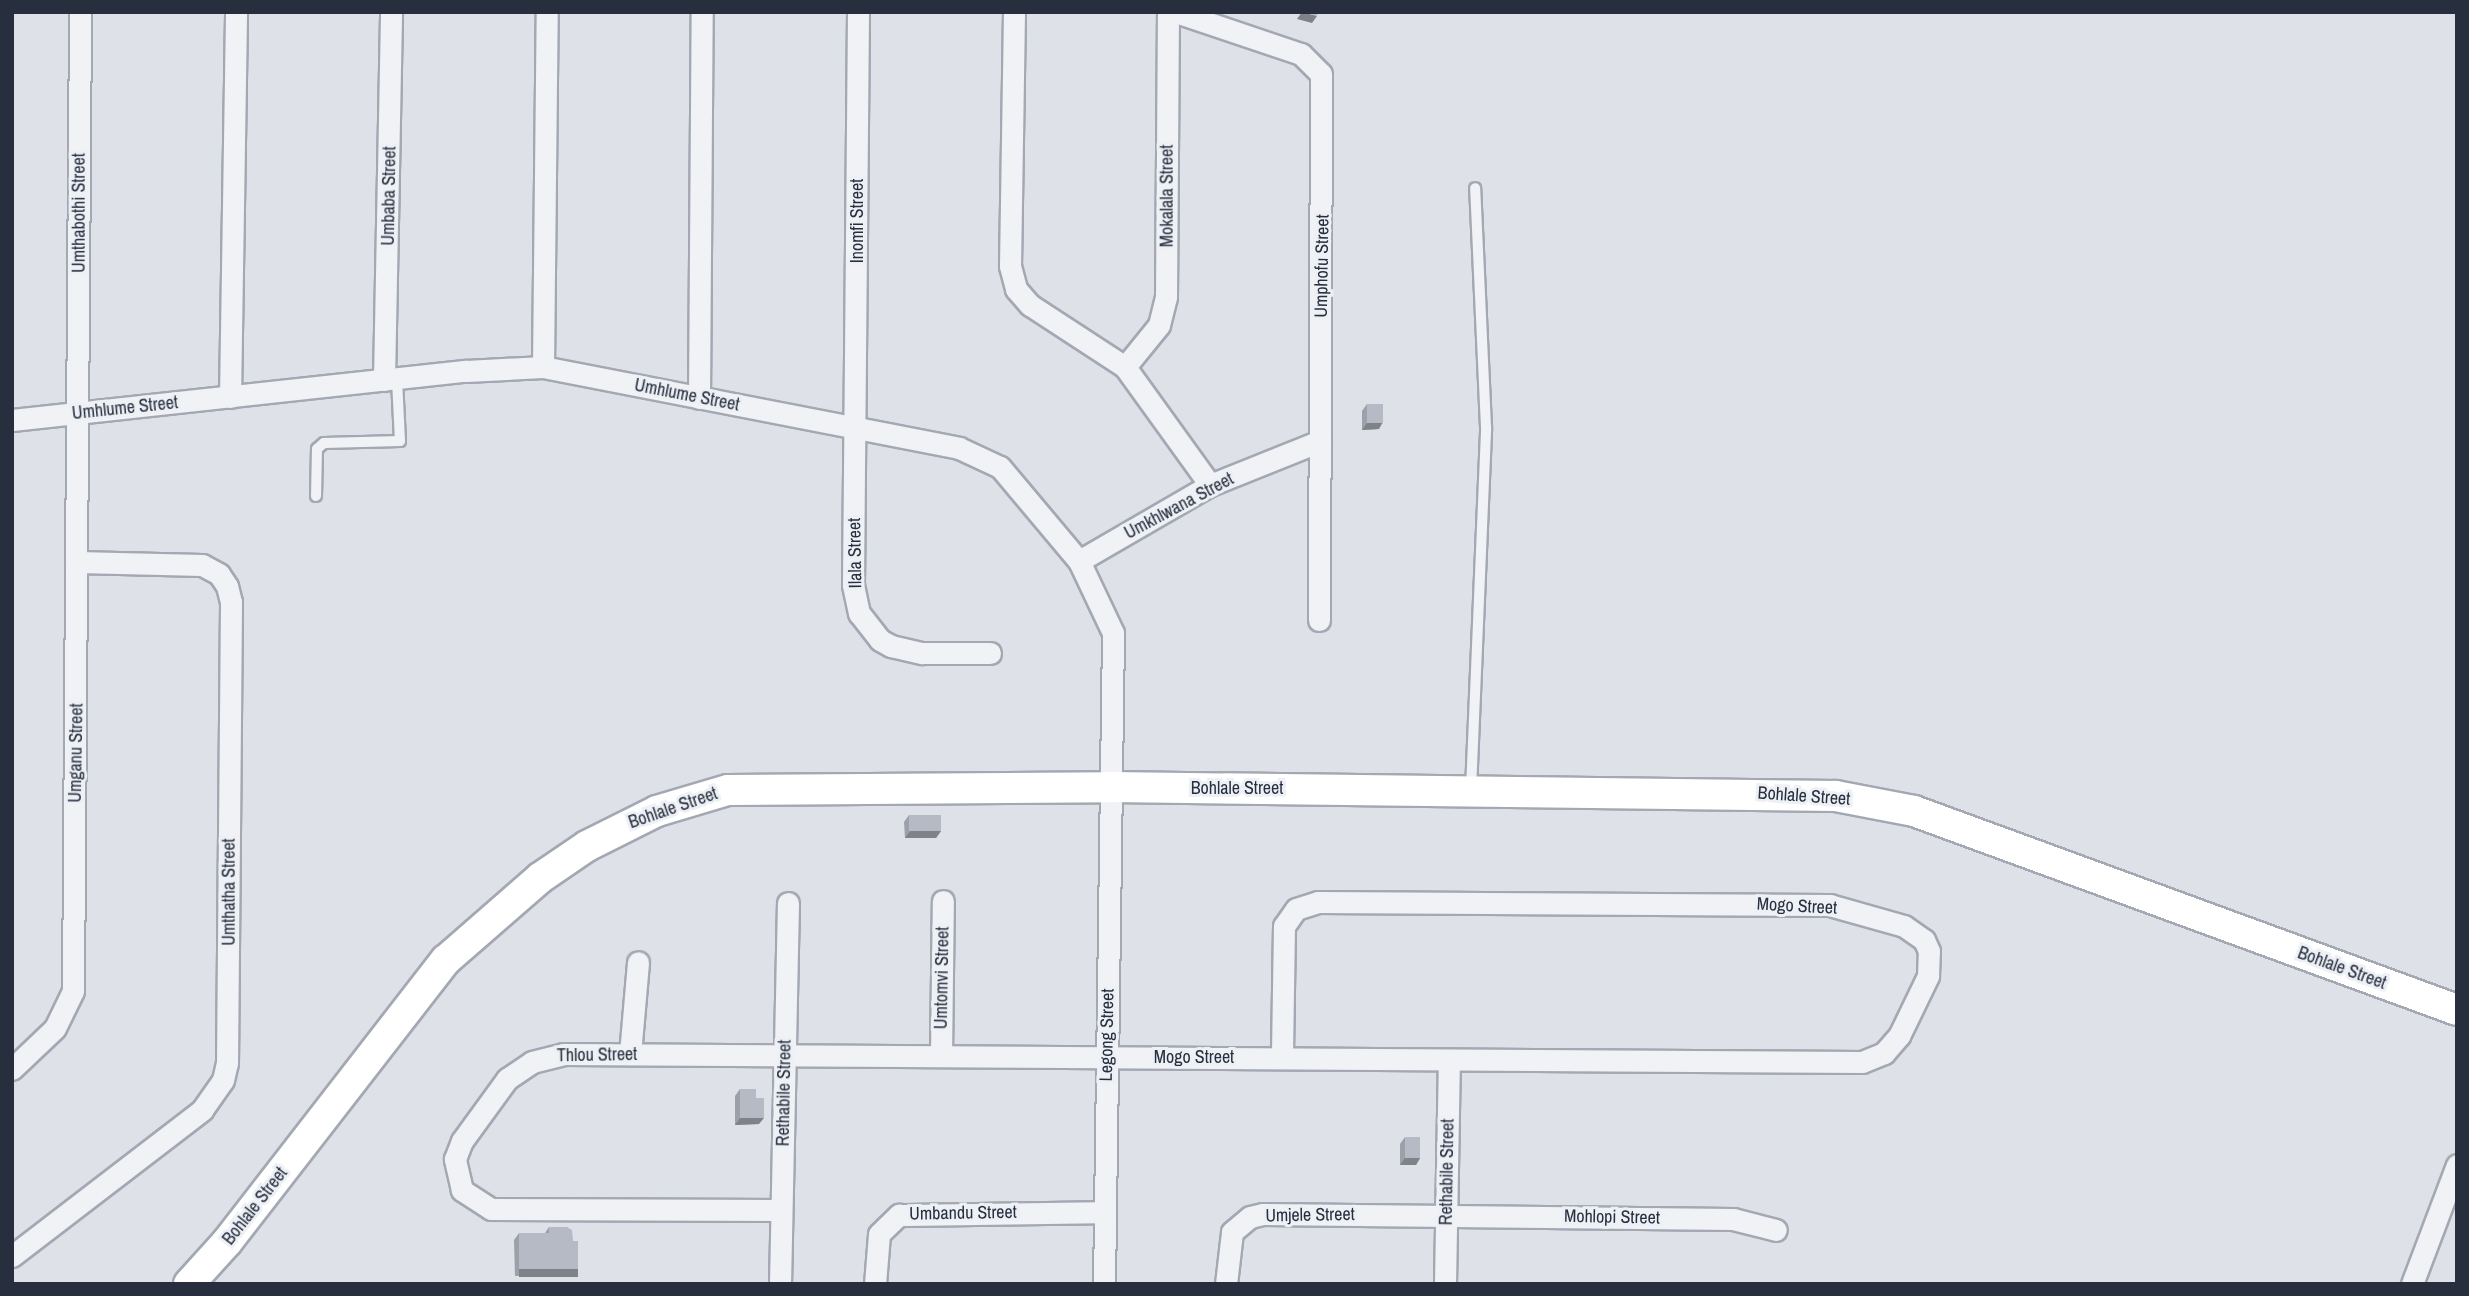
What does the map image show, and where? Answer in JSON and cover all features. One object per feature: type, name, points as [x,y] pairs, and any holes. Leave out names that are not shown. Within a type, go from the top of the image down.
[{"type":"street","name":"Umthabothi Street","points":[[78,414],[80,12]]},
{"type":"street","points":[[230,397],[236,12]]},
{"type":"street","name":"Umbaba Street","points":[[390,380],[391,12]]},
{"type":"street","points":[[543,367],[547,12]]},
{"type":"street","points":[[699,398],[702,12]]},
{"type":"street","name":"Inomfi Street","points":[[855,429],[858,12]]},
{"type":"street","points":[[1014,12],[1010,267],[1016,289],[1030,304],[1125,367],[1210,485]]},
{"type":"street","name":"Mokalala Street","points":[[1125,367],[1159,325],[1166,296],[1168,12]]},
{"type":"street","name":"Umphofu Street","points":[[1176,12],[1301,54],[1321,74],[1319,620]]},
{"type":"street","name":"Umhlume Street","points":[[12,420],[390,380],[543,367],[983,457],[999,467],[1079,561],[1113,633],[1111,787]]},
{"type":"street","name":"Umganu Street","points":[[12,1069],[55,1028],[73,991],[78,414]]},
{"type":"street","name":"Ilala Street","points":[[855,429],[853,586],[859,613],[880,639],[891,646],[922,653],[990,653]]},
{"type":"street","name":"Umkhlwana Street","points":[[1079,561],[1210,485],[1320,441]]},
{"type":"street","name":"Umthatha Street","points":[[12,1256],[202,1110],[223,1080],[227,1063],[231,602],[227,586],[219,574],[202,565],[77,562]]},
{"type":"street","name":"Bohlale Street","points":[[189,1284],[227,1242],[446,960],[540,878],[616,829],[690,799],[728,790],[1111,787],[1792,792],[1877,802],[1938,820],[2457,1010]]},
{"type":"street","name":"Legong Street","points":[[1104,1284],[1111,787]]},
{"type":"street","name":"Umtomvi Street","points":[[941,1055],[943,901]]},
{"type":"street","name":"Mogo Street","points":[[1107,1057],[1870,1061],[1899,1036],[1928,976],[1929,951],[1924,940],[1904,926],[1830,905],[1318,902],[1296,909],[1284,926],[1282,1057]]},
{"type":"street","name":"Rethabile Street","points":[[780,1284],[788,903]]},
{"type":"street","points":[[631,1054],[638,962]]},
{"type":"street","name":"Thlou Street","points":[[781,1210],[491,1209],[462,1190],[454,1167],[457,1149],[507,1079],[545,1057],[631,1054],[1107,1057]]},
{"type":"street","name":"Rethabile Street","points":[[1445,1284],[1449,1060]]},
{"type":"street","points":[[2412,1284],[2455,1174]]},
{"type":"street","name":"Umbandu Street","points":[[875,1284],[879,1234],[899,1215],[1105,1212]]},
{"type":"street","name":"Mohlopi Street","points":[[1447,1214],[1733,1219],[1776,1230]]},
{"type":"street","name":"Umjele Street","points":[[1226,1284],[1232,1232],[1250,1217],[1447,1214]]},
{"type":"lane","points":[[1472,790],[1486,427],[1475,188]]},
{"type":"lane","points":[[316,496],[317,449],[324,443],[400,441],[390,380]]},
{"type":"building","points":[[1367,404],[1383,404],[1383,423],[1367,423]]},
{"type":"building","points":[[909,815],[941,815],[941,831],[909,831]]},
{"type":"building","points":[[740,1089],[756,1089],[756,1098],[764,1098],[764,1118],[740,1118]]},
{"type":"building","points":[[1405,1137],[1420,1137],[1420,1158],[1405,1158]]},
{"type":"building","points":[[549,1227],[567,1227],[572,1230],[573,1241],[578,1241],[578,1269],[519,1269],[519,1233],[549,1233]]}]
